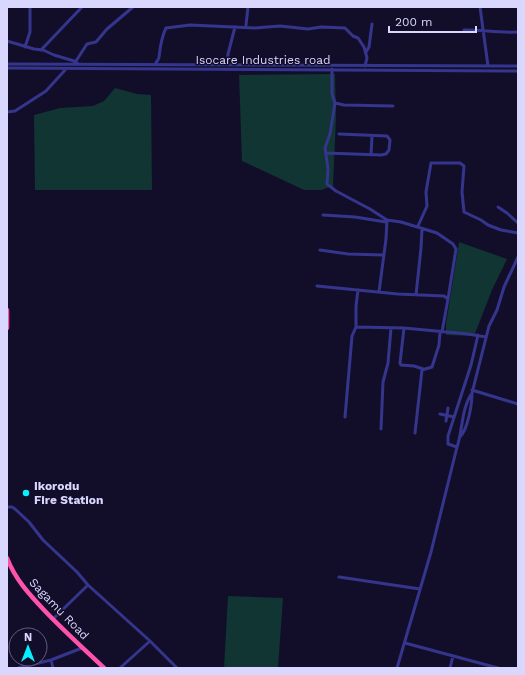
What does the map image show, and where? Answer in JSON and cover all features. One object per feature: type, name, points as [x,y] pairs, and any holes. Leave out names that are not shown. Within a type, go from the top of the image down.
[{"type":"highway","points":[[7,310],[7,328]]},
{"type":"highway","name":"Sagamu Road","points":[[7,558],[10,567],[20,584],[53,619],[104,668]]},
{"type":"street","points":[[24,47],[30,32],[30,7]]},
{"type":"street","points":[[40,50],[82,7]]},
{"type":"street","points":[[7,41],[24,47],[48,52],[54,56],[77,63],[87,44],[96,42],[107,29],[134,7]]},
{"type":"street","points":[[246,25],[248,7]]},
{"type":"street","points":[[480,7],[488,66]]},
{"type":"street","points":[[366,52],[369,47],[372,24]]},
{"type":"street","points":[[156,65],[156,62],[159,59],[159,51],[166,28],[190,25],[255,28],[280,26],[345,28],[353,36],[358,38],[364,47],[367,58],[365,67]]},
{"type":"street","points":[[227,65],[228,54],[235,27]]},
{"type":"street","points":[[464,30],[484,30],[497,33],[518,32]]},
{"type":"street","name":"Isocare Industries road","points":[[7,64],[77,63],[145,67],[156,65],[332,65],[518,71]]},
{"type":"street","points":[[332,65],[332,94],[335,103],[326,148],[328,169],[327,184],[336,191],[370,209],[387,221]]},
{"type":"street","name":"Isocare Industries road","points":[[7,68],[66,69],[145,67],[332,69],[365,67],[518,66]]},
{"type":"street","points":[[7,112],[15,111],[46,91],[66,69]]},
{"type":"street","points":[[335,103],[344,105],[393,106]]},
{"type":"street","points":[[326,153],[371,155],[386,154],[390,150],[390,138],[387,136],[339,134]]},
{"type":"street","points":[[371,155],[372,136]]},
{"type":"street","points":[[418,226],[427,206],[426,192],[431,163],[460,163],[464,166],[462,192],[464,212],[488,225],[501,230],[518,233]]},
{"type":"street","points":[[498,207],[518,223]]},
{"type":"street","points":[[323,215],[401,222],[418,226],[422,229],[437,233],[456,247],[442,332],[432,367],[423,369],[414,366],[401,365],[404,328]]},
{"type":"street","points":[[379,292],[387,221]]},
{"type":"street","points":[[416,295],[422,229]]},
{"type":"street","points":[[320,250],[348,254],[383,255]]},
{"type":"street","points":[[397,668],[420,589],[460,437],[462,420],[472,392],[489,326],[497,310],[504,287],[518,257]]},
{"type":"street","points":[[317,286],[416,295],[442,295],[448,299]]},
{"type":"street","points":[[345,417],[352,336],[356,326],[358,290]]},
{"type":"street","points":[[356,326],[404,328],[486,337]]},
{"type":"street","points":[[381,429],[383,382],[388,362],[391,328]]},
{"type":"street","points":[[457,447],[448,444],[448,436],[471,365],[478,336]]},
{"type":"street","points":[[415,433],[423,369]]},
{"type":"street","points":[[472,392],[518,404]]},
{"type":"street","points":[[446,421],[448,408]]},
{"type":"street","points":[[440,414],[454,417]]},
{"type":"street","points":[[7,507],[12,507],[15,509],[29,522],[43,540],[77,572],[88,585],[150,641],[177,668]]},
{"type":"street","points":[[339,577],[420,589]]},
{"type":"street","points":[[53,619],[88,585]]},
{"type":"street","points":[[120,668],[150,641]]},
{"type":"street","points":[[405,643],[489,667],[498,668]]},
{"type":"street","points":[[18,668],[51,660],[82,648]]},
{"type":"street","points":[[450,668],[453,656]]},
{"type":"street","points":[[51,660],[53,668]]},
{"type":"green space","points":[[335,74],[336,118],[333,186],[321,190],[304,190],[242,161],[239,75]]},
{"type":"green space","points":[[115,88],[137,94],[151,95],[152,190],[35,190],[34,115],[60,108],[93,106],[104,101]]},
{"type":"green space","points":[[459,242],[507,259],[492,290],[474,336],[446,335],[446,324]]},
{"type":"green space","points":[[228,596],[283,598],[278,668],[224,668]]},
{"type":"place","name":"Ikorodu Fire Station","points":[[26,493]]}]
